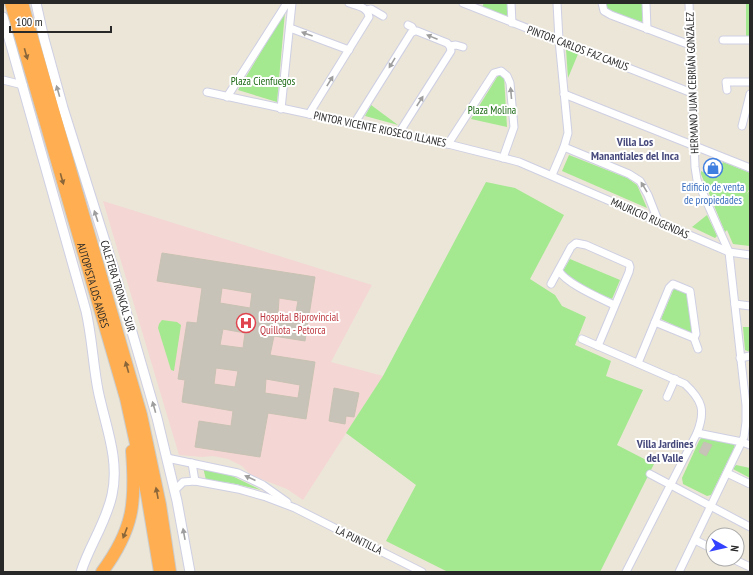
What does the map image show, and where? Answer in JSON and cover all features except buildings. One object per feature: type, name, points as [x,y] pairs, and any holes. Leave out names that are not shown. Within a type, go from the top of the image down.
[{"type":"highway","name":"AUTOPISTA LOS ANDES","points":[[11,3],[126,398],[143,471],[160,572]]},
{"type":"highway","name":"AUTOPISTA LOS ANDES","points":[[22,3],[141,415],[160,506],[170,572]]},
{"type":"highway","points":[[102,572],[120,546],[131,518],[134,477],[126,398]]},
{"type":"street","name":"CALETERA TRONCAL SUR","points":[[36,3],[44,39],[63,108],[114,270],[167,458],[190,572]]},
{"type":"street","points":[[227,97],[287,3]]},
{"type":"street","points":[[281,109],[292,3]]},
{"type":"street","points":[[350,3],[368,11],[371,9],[384,16]]},
{"type":"street","name":"PINTOR CARLOS FAZ CAMUS","points":[[463,3],[479,6],[512,23],[692,93]]},
{"type":"street","points":[[511,3],[512,23]]},
{"type":"street","points":[[552,175],[564,147],[568,133],[557,3]]},
{"type":"street","points":[[602,3],[606,13],[690,45]]},
{"type":"street","points":[[646,3],[647,29]]},
{"type":"street","name":"HERMANO JUAN CEBRIÁN GONZÁLEZ","points":[[679,572],[742,442],[748,399],[740,358],[729,252],[697,180],[695,167],[689,3]]},
{"type":"street","points":[[309,114],[369,17],[368,11]]},
{"type":"street","points":[[3,17],[86,312],[100,400],[113,454],[114,482],[110,505],[81,572]]},
{"type":"street","points":[[290,28],[349,50]]},
{"type":"street","points":[[354,124],[411,33],[411,28],[447,43],[450,46],[451,51],[399,133]]},
{"type":"street","points":[[723,40],[750,40]]},
{"type":"street","points":[[450,46],[456,45],[463,47]]},
{"type":"street","points":[[448,144],[494,72],[501,71],[507,76],[510,83],[514,126],[503,158]]},
{"type":"street","points":[[3,80],[23,85]]},
{"type":"street","points":[[727,90],[726,82],[750,82]]},
{"type":"street","name":"PINTOR VICENTE RIOSECO ILLANES","points":[[207,92],[448,144],[519,162],[552,175]]},
{"type":"street","points":[[564,94],[750,168]]},
{"type":"street","points":[[742,126],[750,94]]},
{"type":"street","points":[[564,147],[629,174],[640,181],[648,195],[658,223]]},
{"type":"street","name":"MAURICIO RUGENDAS","points":[[552,175],[658,223],[729,252],[750,255]]},
{"type":"street","points":[[551,284],[564,259],[576,243],[586,245],[626,262],[630,267],[598,346]]},
{"type":"street","points":[[559,271],[582,289],[614,305]]},
{"type":"street","points":[[638,363],[672,284],[690,291],[696,334],[694,338],[698,349]]},
{"type":"street","points":[[735,304],[750,306]]},
{"type":"street","points":[[655,322],[694,338]]},
{"type":"street","points":[[582,339],[685,384],[696,394],[702,407],[700,424],[697,433],[626,572]]},
{"type":"street","points":[[740,358],[750,356]]},
{"type":"street","points":[[667,397],[675,379]]},
{"type":"street","points":[[697,433],[750,445]]},
{"type":"street","name":"LA PUNTILLA","points":[[167,458],[229,470],[247,476],[263,485],[295,508]]},
{"type":"street","points":[[174,490],[183,482],[195,481],[192,463]]},
{"type":"street","points":[[727,473],[750,484]]},
{"type":"street","points":[[650,474],[750,527]]},
{"type":"street","name":"LA PUNTILLA","points":[[195,481],[250,492],[295,508],[422,572]]},
{"type":"street","points":[[695,540],[705,545]]},
{"type":"shaded area","name":"Hospital Biprovincial Quillota - Petorca","points":[[103,201],[372,285],[331,362],[383,376],[303,500],[287,489],[251,475],[242,466],[228,459],[213,456],[202,457],[179,455]]},
{"type":"green space","points":[[484,3],[507,3],[507,16],[482,7]]},
{"type":"green space","points":[[607,3],[642,3],[642,22],[607,10]]},
{"type":"green space","points":[[746,4],[750,4],[750,36],[746,36]]},
{"type":"green space","name":"Plaza Cienfuegos","points":[[285,12],[277,102],[238,90]]},
{"type":"green space","points":[[566,49],[578,54],[568,78]]},
{"type":"green space","name":"Plaza Molina","points":[[499,74],[504,76],[507,127],[471,119]]},
{"type":"green space","points":[[371,105],[398,125],[365,116]]},
{"type":"green space","points":[[569,155],[627,178],[637,185],[647,208],[562,171]]},
{"type":"green space","points":[[723,162],[750,173],[750,188],[746,195],[750,190],[750,246],[733,244],[727,230],[725,232],[701,174],[701,171],[715,178]]},
{"type":"green space","points":[[486,182],[515,188],[564,215],[530,279],[555,295],[562,306],[586,317],[575,345],[611,361],[606,376],[643,390],[617,445],[654,464],[600,572],[448,572],[386,541],[416,485],[346,433],[383,376]]},
{"type":"green space","points":[[707,215],[717,236],[715,238],[692,227]]},
{"type":"green space","points":[[570,259],[620,280],[612,299],[584,287],[563,271]]},
{"type":"green space","points":[[675,286],[688,292],[692,334],[661,319]]},
{"type":"green space","points":[[162,320],[177,322],[181,325],[174,371],[171,370],[158,328]]},
{"type":"green space","points":[[743,327],[750,327],[750,352],[745,350]]},
{"type":"green space","points":[[702,437],[731,442],[735,446],[711,495],[707,496],[683,484],[682,478]]},
{"type":"green space","points":[[736,465],[750,468],[750,478],[733,469]]},
{"type":"green space","points":[[203,467],[226,473],[261,490],[231,483],[206,480]]},
{"type":"place","name":"Edificio de venta de propiedades","points":[[713,168]]},
{"type":"place","name":"Hospital Biprovincial Quillota - Petorca","points":[[246,323]]},
{"type":"district","name":"Villa Los Manantiales del Inca","points":[[635,149]]},
{"type":"district","name":"Villa Jardines del Valle","points":[[665,451]]}]
